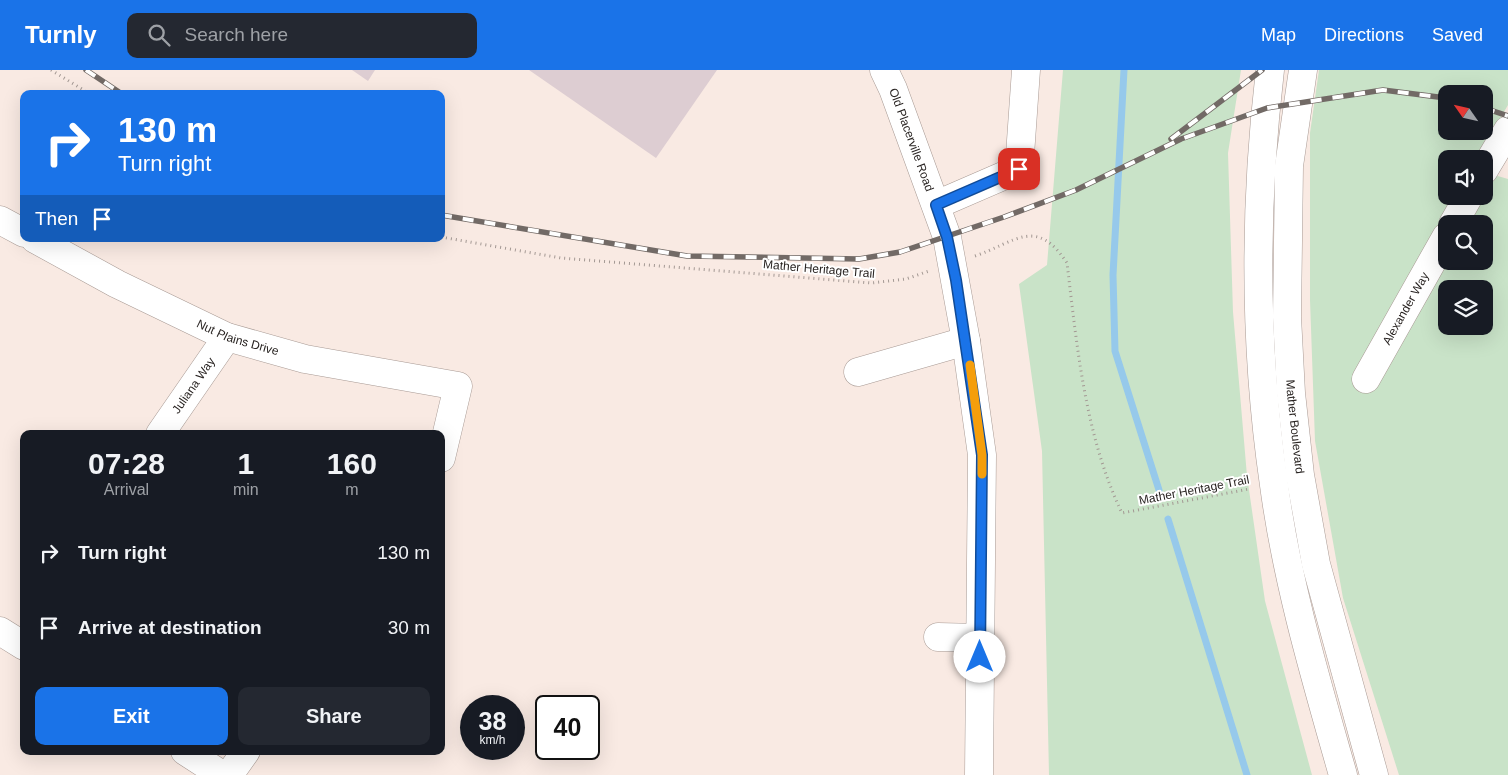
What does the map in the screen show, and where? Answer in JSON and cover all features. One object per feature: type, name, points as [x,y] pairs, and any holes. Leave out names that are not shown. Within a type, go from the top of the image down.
[{"type":"street","name":"Old Placerville Road","points":[[884,70],[894,89],[947,237],[966,341],[982,455],[979,775]]},
{"type":"street","points":[[936,205],[1019,169],[1026,70]]},
{"type":"street","points":[[1270,70],[1258,261],[1262,369],[1274,484],[1294,591],[1343,775]]},
{"type":"street","name":"Mather Boulevard","points":[[1304,70],[1288,166],[1287,318],[1290,393],[1300,476],[1316,564],[1374,775]]},
{"type":"street","points":[[0,220],[20,231]]},
{"type":"street","name":"Nut Plains Drive","points":[[40,242],[117,284],[227,337],[305,359],[458,386],[445,441]]},
{"type":"street","name":"Alexander Way","points":[[1366,379],[1438,250]]},
{"type":"street","name":"Juliana Way","points":[[163,430],[227,337]]},
{"type":"street","points":[[858,372],[966,341]]},
{"type":"street","points":[[938,637],[980,638]]},
{"type":"street","points":[[192,755],[222,775]]},
{"type":"street","points":[[229,775],[243,755]]},
{"type":"path","points":[[51,70],[84,90]]},
{"type":"path","name":"Mather Heritage Trail","points":[[445,238],[561,258],[871,283],[906,279],[993,250],[1022,236],[1039,236],[1056,246],[1067,263],[1078,354],[1097,440],[1122,513],[1274,484]]},
{"type":"green space","points":[[1063,70],[1241,70],[1228,153],[1233,312],[1247,476],[1265,601],[1312,775],[1049,775],[1042,451],[1019,284],[1047,265]]},
{"type":"green space","points":[[1319,70],[1508,70],[1508,105],[1493,130],[1493,85],[1438,85],[1438,140],[1487,140],[1481,150],[1438,150],[1438,205],[1493,205],[1493,175],[1508,179],[1508,775],[1399,775],[1343,598],[1315,441],[1310,300],[1310,133]]},
{"type":"building","points":[[352,70],[375,70],[368,81]]},
{"type":"building","points":[[529,70],[717,70],[656,158]]},
{"type":"waterway","points":[[1124,70],[1113,275],[1115,351],[1159,490]]},
{"type":"waterway","points":[[1168,519],[1247,775]]},
{"type":"railway","points":[[86,70],[116,90]]},
{"type":"railway","points":[[1171,139],[1262,70]]},
{"type":"railway","points":[[445,216],[687,256],[859,259],[900,252],[1004,217],[1076,190],[1181,139],[1267,108],[1383,90],[1438,97]]},
{"type":"railway","points":[[1493,111],[1508,116]]},
{"type":"slow traffic","points":[[970,365],[982,455],[982,474]]},
{"type":"route","points":[[980,657],[982,455],[956,280],[947,237],[936,205],[1019,169]]}]
